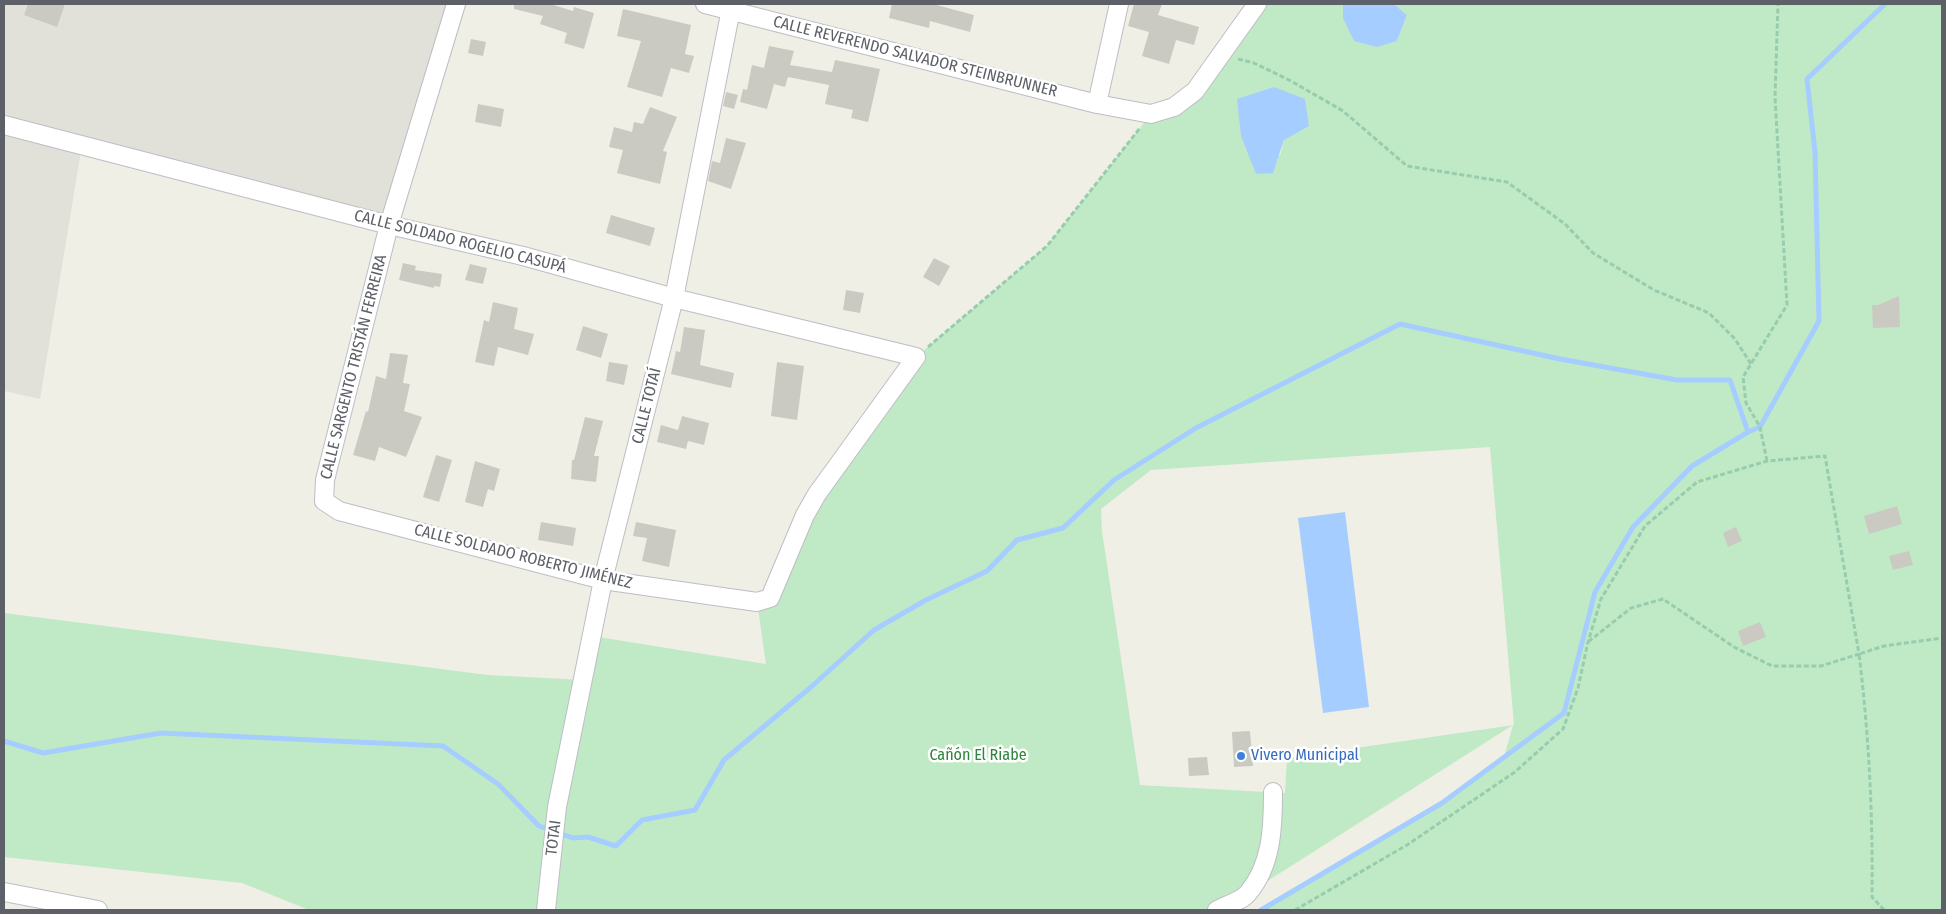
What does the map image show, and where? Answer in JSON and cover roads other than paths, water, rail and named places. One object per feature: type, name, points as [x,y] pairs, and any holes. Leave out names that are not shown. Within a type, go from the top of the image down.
[{"type":"street","name":"CALLE SARGENTO TRISTÁN FERREIRA","points":[[324,500],[325,480],[389,225],[456,4]]},
{"type":"street","name":"CALLE REVERENDO SALVADOR STEINBRUNNER","points":[[705,4],[732,7],[1097,104],[1151,114],[1174,107],[1195,91],[1257,4]]},
{"type":"street","points":[[1097,104],[1119,4]]},
{"type":"street","name":"CALLE TOTAÍ","points":[[558,807],[603,580],[674,298],[732,7]]},
{"type":"street","name":"CALLE SOLDADO ROGELIO CASUPÁ","points":[[4,125],[389,225],[523,256],[674,298],[916,357],[817,494],[805,515],[770,598],[757,602]]},
{"type":"street","name":"CALLE SOLDADO ROBERTO JIMÉNEZ","points":[[324,500],[339,511],[603,580],[757,602]]},
{"type":"street","points":[[1217,910],[1247,894],[1265,865],[1273,825],[1273,792]]},
{"type":"street","name":"TOTAI","points":[[546,910],[558,807]]},
{"type":"street","points":[[4,892],[98,910]]},
{"type":"water","points":[[1343,4],[1394,4],[1407,15],[1397,41],[1377,47],[1354,41],[1343,18]]},
{"type":"water","points":[[1274,87],[1305,99],[1309,126],[1284,140],[1273,173],[1256,174],[1241,136],[1237,99]]},
{"type":"water","points":[[1345,512],[1369,707],[1323,713],[1298,518]]},
{"type":"waterway","points":[[1261,910],[1442,803],[1564,713],[1595,592],[1633,527],[1692,466],[1748,432],[1760,427],[1819,321],[1815,152],[1807,79],[1885,4]]},
{"type":"waterway","points":[[4,741],[43,753],[161,733],[443,746],[498,784],[539,826],[573,838],[588,837],[616,846],[642,820],[695,810],[724,760],[811,687],[874,630],[926,600],[987,571],[1017,540],[1063,528],[1114,480],[1196,428],[1400,324],[1560,359],[1677,380],[1730,380],[1748,432]]},
{"type":"place","name":"Vivero Municipal","points":[[1241,756]]},
{"type":"park label","name":"Cañón El Riabe","points":[[978,756]]}]
